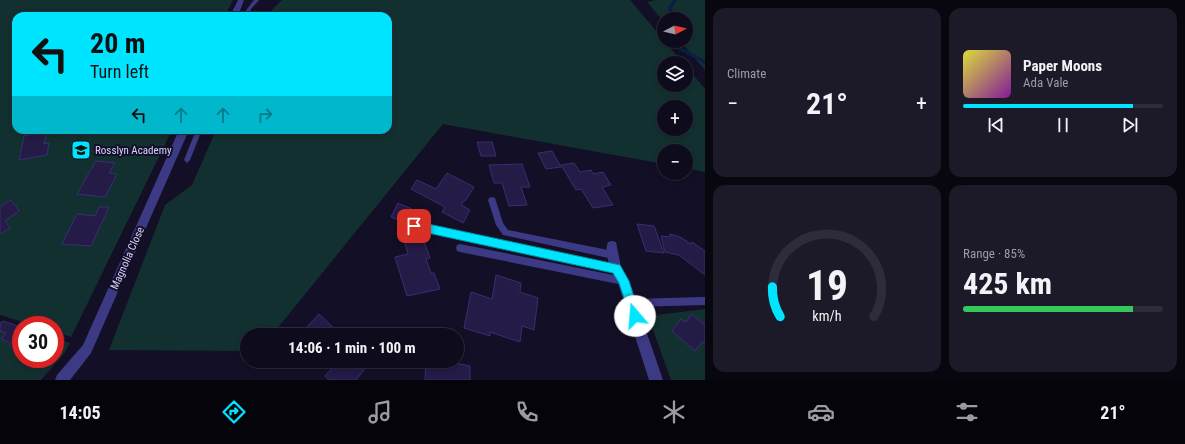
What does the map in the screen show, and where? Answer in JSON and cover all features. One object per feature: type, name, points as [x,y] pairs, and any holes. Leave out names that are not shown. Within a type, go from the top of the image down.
[{"type":"street","points":[[236,12],[241,0]]},
{"type":"street","name":"Magnolia Close","points":[[62,380],[87,349],[182,134]]},
{"type":"street","points":[[613,250],[616,269],[624,281],[656,380]]},
{"type":"lane","points":[[248,12],[257,0]]},
{"type":"lane","points":[[187,160],[197,134]]},
{"type":"lane","points":[[492,200],[500,225],[506,233],[613,250]]},
{"type":"lane","points":[[414,226],[616,269]]},
{"type":"lane","points":[[460,248],[624,281]]},
{"type":"lane","points":[[631,303],[705,301]]},
{"type":"green space","name":"Rosslyn Academy","points":[[0,0],[233,0],[227,12],[12,12],[12,134],[170,134],[71,337],[64,335],[64,316],[12,316],[12,319],[0,315]]},
{"type":"green space","points":[[282,0],[630,0],[657,32],[657,48],[670,48],[677,56],[657,56],[657,92],[693,92],[693,74],[705,89],[705,172],[693,169],[693,144],[657,144],[657,163],[443,124],[278,328],[240,328],[240,351],[109,350],[165,205],[192,185],[214,134],[392,134],[392,12],[270,12]]},
{"type":"green space","points":[[656,0],[705,0],[705,70],[686,48],[693,48],[693,12],[657,12],[657,14],[647,2]]},
{"type":"green space","points":[[705,309],[705,380],[671,380],[648,316]]},
{"type":"green space","points":[[0,321],[12,325],[12,368],[52,368],[41,380],[0,380]]},
{"type":"green space","points":[[64,341],[70,343],[64,354]]},
{"type":"building","points":[[46,134],[44,144],[49,143],[47,155],[19,160],[24,136]]},
{"type":"building","points":[[477,142],[492,142],[496,156],[481,156]]},
{"type":"building","points":[[552,151],[561,167],[546,169],[538,153]]},
{"type":"building","points":[[96,161],[115,163],[109,173],[117,174],[105,197],[77,194]]},
{"type":"building","points":[[574,163],[580,172],[591,170],[593,174],[603,172],[611,185],[602,187],[613,205],[593,208],[581,189],[576,190],[561,165]]},
{"type":"building","points":[[522,164],[530,187],[521,187],[527,205],[509,206],[502,183],[494,183],[489,165]]},
{"type":"building","points":[[447,173],[474,187],[461,205],[470,210],[463,223],[442,212],[445,207],[411,189],[417,180],[436,189]]},
{"type":"building","points":[[11,200],[19,211],[5,221],[10,228],[0,234],[0,207]]},
{"type":"building","points":[[398,203],[412,209],[405,223],[391,217]]},
{"type":"building","points":[[99,207],[109,207],[91,246],[62,244],[77,214],[95,216]]},
{"type":"building","points":[[637,224],[654,226],[664,253],[646,251]]},
{"type":"building","points":[[420,230],[430,258],[426,259],[431,273],[434,273],[440,289],[407,296],[395,257],[408,254],[402,233]]},
{"type":"building","points":[[670,234],[680,237],[691,244],[692,242],[705,251],[705,275],[679,255],[665,252],[661,236],[670,237]]},
{"type":"building","points":[[496,275],[521,283],[520,292],[538,298],[534,330],[522,326],[520,342],[490,332],[490,336],[464,328],[471,292],[492,299]]},
{"type":"building","points":[[319,314],[334,328],[306,328]]},
{"type":"building","points":[[692,314],[705,325],[705,344],[702,342],[695,351],[672,331],[681,319],[686,322]]},
{"type":"building","points":[[3,321],[12,324],[12,347],[9,346],[11,343],[1,339],[6,333],[0,331],[0,325]]},
{"type":"building","points":[[464,365],[470,366],[470,380],[425,380],[426,368],[464,368]]},
{"type":"building","points":[[332,368],[365,368],[356,380],[329,380],[325,376]]},
{"type":"waterway","points":[[671,12],[670,8],[675,0]]},
{"type":"waterway","points":[[679,48],[705,62]]},
{"type":"place","name":"Rosslyn Academy","points":[[81,150]]},
{"type":"route","points":[[414,226],[616,269],[624,281],[635,316]]}]
